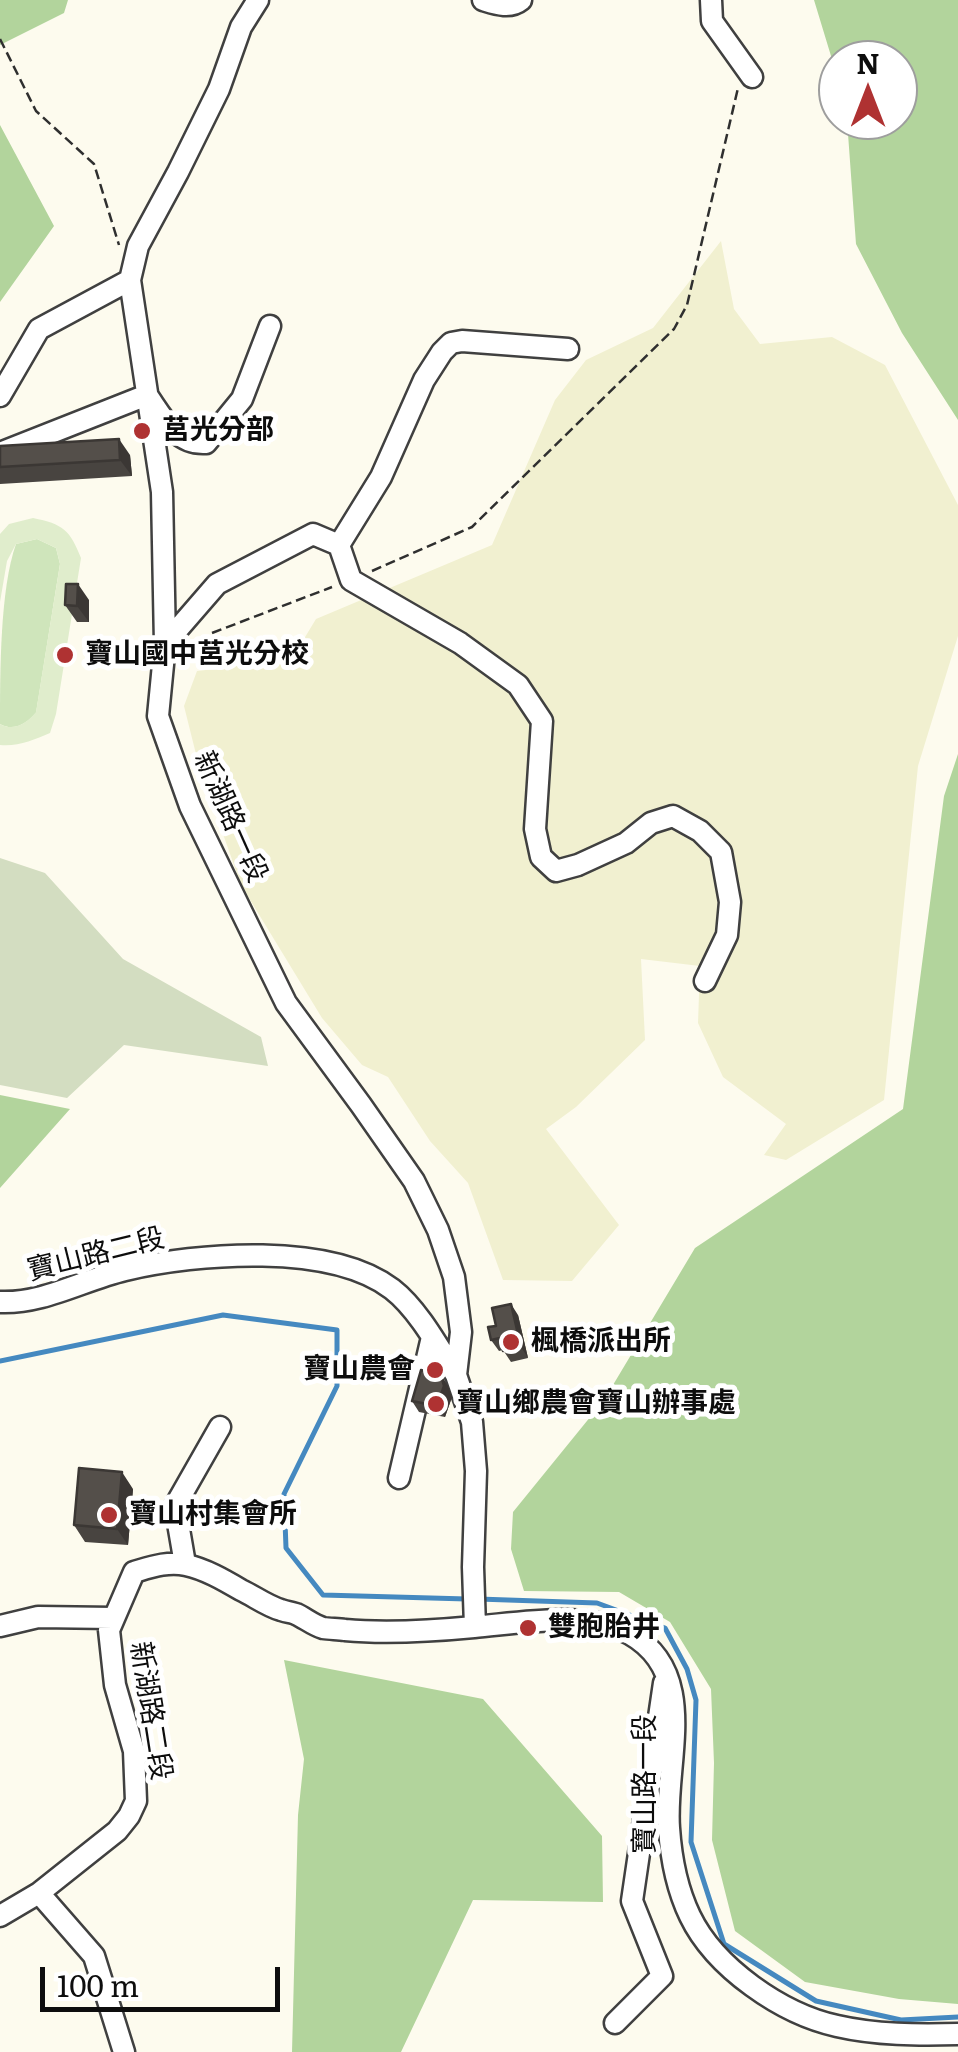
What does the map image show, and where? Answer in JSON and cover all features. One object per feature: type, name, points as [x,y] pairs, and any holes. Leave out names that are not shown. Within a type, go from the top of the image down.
[{"type":"street","name":"新湖路一段","points":[[258,0],[241,27],[211,105],[138,246],[130,280],[162,492],[165,644],[158,716],[190,806],[286,1003],[414,1181],[438,1230],[454,1276],[461,1332],[456,1374],[472,1422],[476,1471],[475,1627]]},
{"type":"street","points":[[482,0],[501,6],[521,0]]},
{"type":"street","points":[[711,0],[712,21],[752,78]]},
{"type":"street","points":[[0,396],[39,329],[130,280]]},
{"type":"street","points":[[0,452],[148,395],[172,430],[191,444],[206,443],[242,400],[270,326]]},
{"type":"street","points":[[339,546],[382,477],[424,380],[451,343],[568,350]]},
{"type":"street","points":[[165,644],[217,584],[314,534],[339,546],[352,580],[460,642],[518,685],[542,720],[534,829],[541,857],[556,871],[578,866],[626,843],[651,823],[673,816],[700,831],[720,852],[730,902],[727,935],[704,980]]},
{"type":"street","name":"寶山路二段","points":[[0,1302],[25,1302],[124,1270],[175,1262],[231,1257],[336,1263],[374,1278],[394,1291],[456,1374]]},
{"type":"street","points":[[399,1478],[432,1338]]},
{"type":"street","points":[[220,1428],[175,1506],[185,1564],[321,1628],[362,1632],[556,1619],[600,1624],[638,1639],[650,1647],[666,1668],[632,1901],[662,1976],[615,2023]]},
{"type":"street","name":"新湖路二段","points":[[0,1916],[40,1893],[118,1830],[129,1816],[136,1802],[134,1751],[115,1685],[109,1630],[134,1572],[163,1564],[185,1564]]},
{"type":"street","points":[[0,1626],[38,1617],[112,1618]]},
{"type":"street","name":"寶山路一段","points":[[666,1668],[674,1706],[668,1825],[675,1876],[691,1918],[720,1959],[755,1988],[788,2007],[836,2026],[958,2034]]},
{"type":"street","points":[[40,1893],[94,1956],[124,2052]]},
{"type":"path","points":[[0,39],[36,110],[94,164],[120,247]]},
{"type":"path","points":[[212,633],[352,580],[472,527],[674,330],[687,305],[740,83],[752,78]]},
{"type":"green space","points":[[0,0],[68,0],[64,13],[0,45]]},
{"type":"green space","points":[[814,0],[958,0],[958,420],[902,333],[856,244],[848,140],[918,140],[918,40],[826,40]]},
{"type":"green space","points":[[0,125],[54,226],[0,302]]},
{"type":"green space","points":[[721,241],[734,309],[760,344],[832,337],[885,365],[958,505],[958,636],[918,766],[884,1100],[786,1160],[764,1155],[786,1124],[723,1077],[698,1023],[700,966],[641,959],[645,1040],[576,1107],[546,1129],[619,1225],[572,1281],[503,1280],[468,1183],[430,1141],[388,1077],[362,1065],[322,1018],[241,885],[199,766],[184,706],[197,671],[224,668],[299,647],[316,619],[492,545],[555,400],[586,360],[653,328]]},
{"type":"green space","points":[[33,518],[64,530],[81,558],[50,733],[19,744],[0,745],[0,724],[20,725],[36,712],[60,564],[56,548],[37,539],[16,544],[7,561],[0,602],[0,534],[9,524]]},
{"type":"green space","points":[[37,539],[56,548],[60,564],[36,713],[24,723],[10,727],[0,724],[7,584],[16,544]]},
{"type":"green space","points":[[958,754],[958,2004],[899,1999],[805,1982],[735,1931],[712,1840],[711,1689],[670,1622],[619,1592],[524,1591],[511,1549],[513,1512],[604,1400],[695,1248],[903,1109],[944,796]]},
{"type":"green space","points":[[0,858],[45,873],[123,959],[261,1037],[268,1066],[124,1045],[67,1098],[0,1085]]},
{"type":"green space","points":[[0,1095],[70,1109],[0,1188]]},
{"type":"green space","points":[[284,1660],[483,1699],[602,1836],[603,1902],[473,1900],[401,2052],[292,2052],[298,1815],[304,1759]]},
{"type":"building","points":[[119,439],[120,460],[0,467],[0,446]]},
{"type":"building","points":[[66,584],[78,584],[77,606],[65,605]]},
{"type":"building","points":[[511,1304],[521,1347],[503,1351],[500,1338],[491,1340],[488,1327],[496,1326],[492,1308]]},
{"type":"building","points":[[421,1370],[441,1375],[444,1386],[437,1406],[412,1401]]},
{"type":"building","points":[[79,1468],[122,1472],[117,1529],[74,1525]]},
{"type":"waterway","points":[[0,1361],[223,1315],[337,1330],[337,1386],[284,1494],[286,1548],[323,1595],[467,1599]]},
{"type":"waterway","points":[[478,1599],[597,1603],[665,1628],[687,1669],[696,1700],[691,1842],[724,1944],[816,2001],[901,2020],[958,2017]]},
{"type":"place","name":"莒光分部","points":[[142,431]]},
{"type":"place","name":"寶山國中莒光分校","points":[[65,655]]},
{"type":"place","name":"楓橋派出所","points":[[511,1342]]},
{"type":"place","name":"寶山農會","points":[[435,1370]]},
{"type":"place","name":"寶山鄉農會寶山辦事處","points":[[436,1404]]},
{"type":"place","name":"寶山村集會所","points":[[109,1515]]},
{"type":"place","name":"雙胞胎井","points":[[528,1628]]}]
